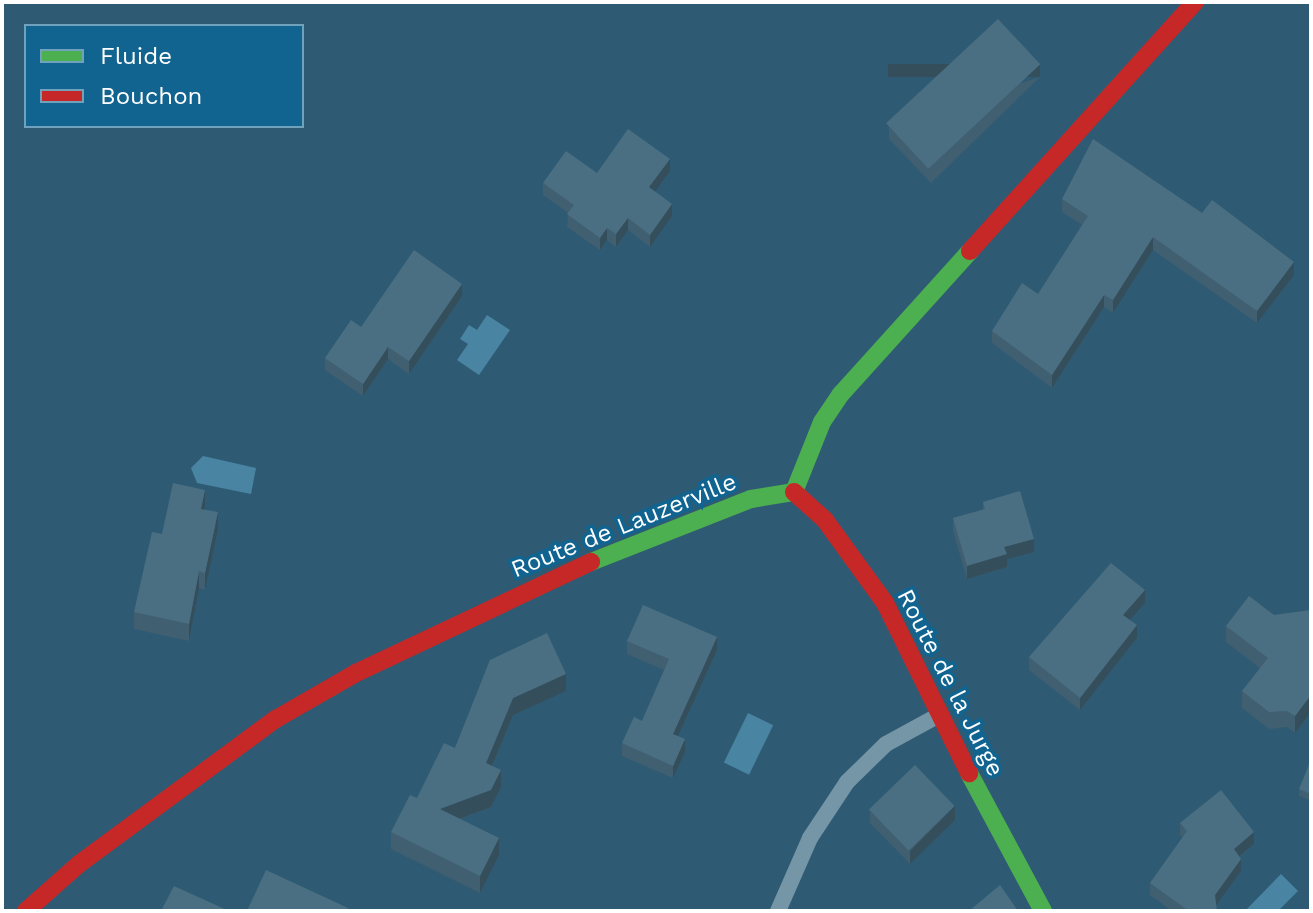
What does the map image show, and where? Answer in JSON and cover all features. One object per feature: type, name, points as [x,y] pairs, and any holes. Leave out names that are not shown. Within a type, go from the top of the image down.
[{"type":"street","points":[[794,492],[822,422],[841,394],[1195,2]]},
{"type":"street","name":"Route de la Jurge","points":[[794,492],[856,558],[885,603],[1008,853],[1043,911]]},
{"type":"street","name":"Route de Lauzerville","points":[[26,911],[79,864],[276,719],[356,673],[638,540],[751,499],[794,492]]},
{"type":"lane","points":[[778,911],[810,838],[847,782],[886,744],[941,715]]},
{"type":"water","points":[[487,315],[510,330],[479,375],[457,360],[468,344],[460,339],[469,325],[477,330]]},
{"type":"water","points":[[203,456],[256,468],[251,494],[197,483],[191,468]]},
{"type":"water","points":[[748,713],[773,725],[749,775],[724,762]]},
{"type":"water","points":[[1281,874],[1298,891],[1278,911],[1245,911]]},
{"type":"building","points":[[998,19],[1040,64],[928,169],[886,123]]},
{"type":"building","points":[[628,129],[670,159],[649,187],[672,204],[650,235],[628,218],[616,234],[607,228],[600,238],[567,214],[574,205],[543,183],[566,151],[597,173]]},
{"type":"building","points":[[1093,139],[1202,213],[1212,200],[1294,262],[1257,311],[1153,237],[1113,300],[1104,295],[1052,375],[992,331],[1022,283],[1038,294],[1088,216],[1062,199]]},
{"type":"building","points":[[414,250],[462,284],[409,361],[388,347],[363,384],[325,358],[351,320],[361,327]]},
{"type":"building","points":[[173,483],[205,490],[201,509],[218,512],[205,573],[199,571],[189,624],[134,612],[152,532],[162,534]]},
{"type":"building","points":[[1020,491],[1034,539],[1004,547],[1007,554],[967,566],[953,518],[985,509],[983,502]]},
{"type":"building","points":[[1111,563],[1145,590],[1123,615],[1137,625],[1080,698],[1029,657]]},
{"type":"building","points":[[1249,596],[1274,615],[1311,610],[1311,695],[1295,716],[1287,711],[1269,712],[1242,691],[1268,658],[1226,626]]},
{"type":"building","points":[[643,605],[717,637],[673,734],[685,739],[673,766],[622,743],[634,717],[642,721],[669,659],[627,641]]},
{"type":"building","points":[[547,633],[566,674],[513,698],[486,763],[501,770],[491,790],[440,809],[499,838],[480,876],[391,832],[410,795],[417,798],[444,743],[455,748],[490,660]]},
{"type":"building","points":[[1311,762],[1311,794],[1299,789]]},
{"type":"building","points":[[915,765],[955,806],[909,850],[869,809]]},
{"type":"building","points":[[1221,790],[1254,832],[1234,849],[1241,859],[1215,895],[1217,911],[1189,911],[1150,883],[1187,831],[1180,823]]},
{"type":"building","points":[[266,870],[348,908],[347,911],[247,911]]},
{"type":"building","points":[[1000,885],[1018,911],[969,911]]},
{"type":"building","points":[[174,886],[229,911],[161,911]]},
{"type":"traffic: fast","points":[[591,562],[751,499],[794,492],[822,422],[841,394],[970,251]]},
{"type":"traffic: fast","points":[[969,773],[1043,911]]},
{"type":"traffic: jam","points":[[970,251],[1195,2]]},
{"type":"traffic: jam","points":[[794,492],[825,520],[885,603],[969,773]]},
{"type":"traffic: jam","points":[[26,911],[79,864],[276,719],[356,673],[591,562]]}]
